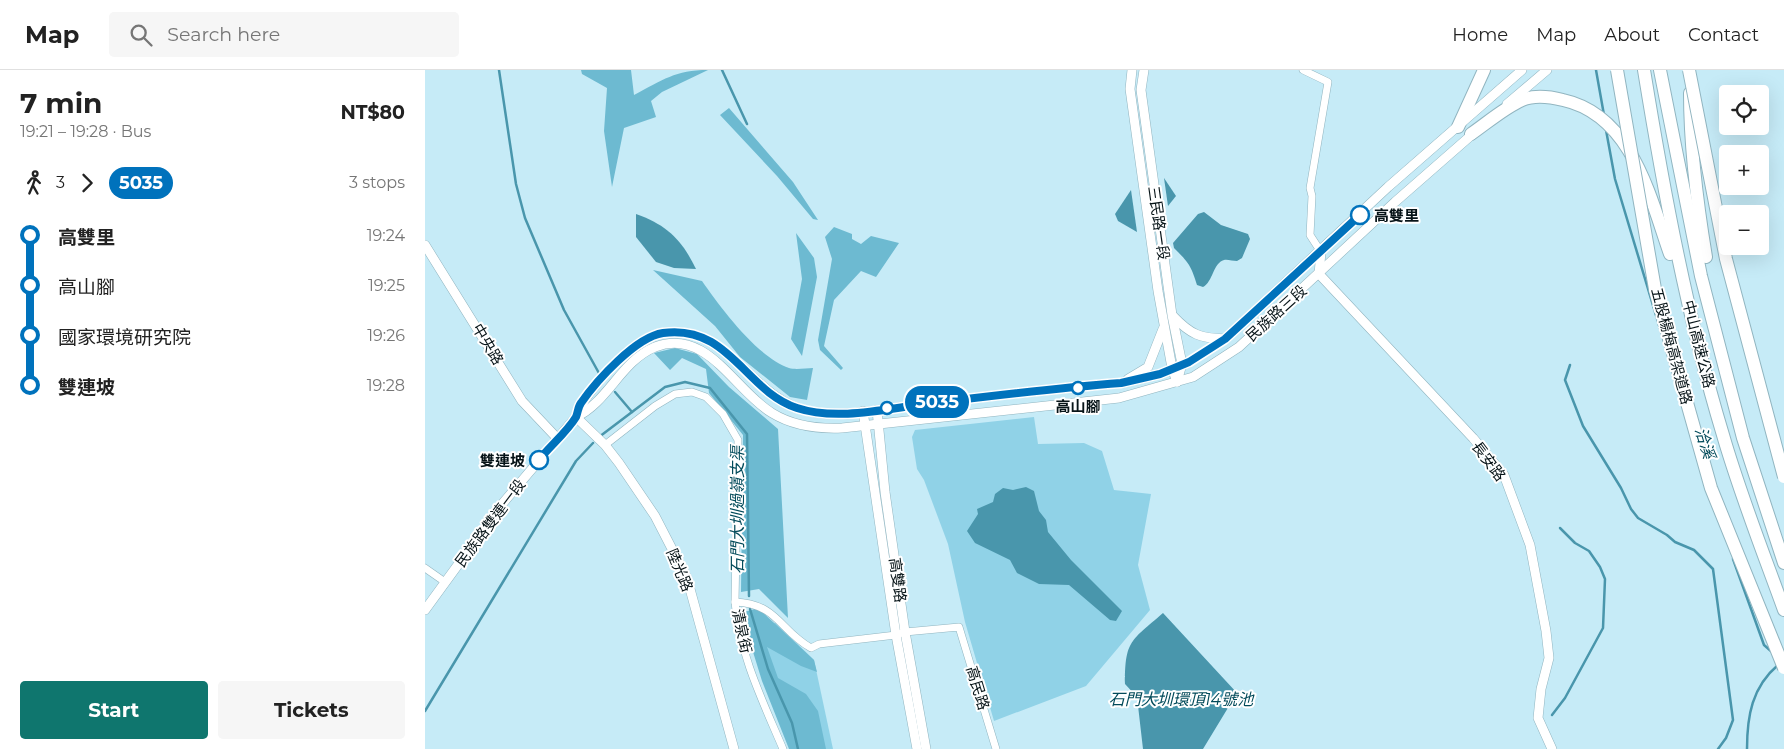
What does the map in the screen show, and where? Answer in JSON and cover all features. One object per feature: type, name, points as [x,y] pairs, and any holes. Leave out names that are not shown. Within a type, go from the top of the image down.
[{"type":"highway","points":[[1458,127],[1484,70]]},
{"type":"highway","name":"五股楊梅高架道路","points":[[1617,70],[1655,290],[1711,488],[1784,668]]},
{"type":"highway","name":"中山高速公路","points":[[1644,70],[1668,213],[1695,334],[1723,436],[1784,610]]},
{"type":"highway","name":"中山高速公路","points":[[1660,70],[1701,276],[1716,327],[1743,438],[1784,564]]},
{"type":"highway","points":[[1689,70],[1690,128],[1695,190],[1716,327]]},
{"type":"highway","points":[[1689,70],[1726,259],[1784,477]]},
{"type":"highway","points":[[1471,134],[1523,100],[1545,97],[1576,103],[1593,112],[1609,125],[1624,142],[1645,184],[1695,334]]},
{"type":"street","name":"三民路一段","points":[[1132,70],[1130,89],[1164,327],[1172,368],[1177,382]]},
{"type":"street","name":"三民路一段","points":[[1143,70],[1141,90],[1172,315],[1182,364]]},
{"type":"street","points":[[1303,70],[1328,82],[1310,188],[1312,196],[1310,235],[1321,252],[1319,274]]},
{"type":"street","name":"民族路三段","points":[[557,438],[575,417],[580,404],[627,352],[643,340],[663,333],[683,332],[708,339],[722,348],[764,388],[784,403],[809,412],[822,413],[877,410],[1121,383],[1143,379],[1172,368],[1225,339],[1389,187],[1521,70]]},
{"type":"street","name":"民族路三段","points":[[575,417],[589,411],[624,372],[646,352],[663,345],[679,344],[693,347],[715,360],[756,400],[783,418],[795,424],[821,427],[877,424],[1119,398],[1177,382],[1213,366],[1239,347],[1395,202],[1471,134],[1547,70]]},
{"type":"street","name":"中央路","points":[[425,245],[523,401],[544,427],[557,438]]},
{"type":"street","name":"長安路","points":[[1319,274],[1473,438],[1504,474],[1530,546],[1547,631],[1549,658],[1541,689],[1538,718],[1552,749]]},
{"type":"street","points":[[1172,315],[1184,328],[1201,338],[1225,339]]},
{"type":"street","name":"三民路一段","points":[[1121,383],[1148,367],[1164,327]]},
{"type":"street","points":[[1177,382],[1182,364]]},
{"type":"street","name":"清泉街","points":[[605,445],[655,406],[675,394],[692,392],[706,398],[723,414],[739,440],[735,602],[737,624],[754,680],[783,749]]},
{"type":"street","name":"高雙路","points":[[877,410],[901,633],[917,749]]},
{"type":"street","name":"高雙路","points":[[863,411],[901,633],[926,749]]},
{"type":"street","name":"陸光路","points":[[575,417],[605,445],[655,516],[687,578],[734,749]]},
{"type":"street","name":"民族路雙連一段","points":[[425,610],[503,503],[557,438]]},
{"type":"street","points":[[425,568],[445,582]]},
{"type":"street","points":[[735,602],[753,603],[773,613],[803,644],[811,648],[819,644],[901,633]]},
{"type":"street","name":"高民路","points":[[901,633],[959,627],[996,749]]},
{"type":"shaded area","points":[[581,70],[631,70],[634,95],[661,80],[678,74],[708,70],[662,92],[651,101],[656,117],[624,128],[612,187],[604,131],[607,88],[582,74]]},
{"type":"shaded area","points":[[729,108],[793,182],[818,220],[813,219],[777,176],[720,115]]},
{"type":"shaded area","points":[[834,227],[852,234],[852,239],[861,244],[871,236],[899,243],[876,277],[861,271],[834,300],[824,346],[843,368],[841,370],[820,350],[818,340],[832,259],[825,237]]},
{"type":"shaded area","points":[[796,233],[814,258],[817,277],[802,356],[791,339],[802,279]]},
{"type":"shaded area","points":[[653,270],[702,281],[752,343],[765,354],[789,368],[813,368],[807,400],[790,397],[740,357],[715,326]]},
{"type":"shaded area","points":[[675,348],[697,354],[729,387],[778,429],[788,618],[759,589],[741,592],[743,435],[709,393],[706,369],[682,358],[670,370],[654,353]]},
{"type":"shaded area","points":[[1034,417],[1038,444],[1084,443],[1102,451],[1114,490],[1151,494],[1138,565],[1150,610],[1086,686],[994,721],[965,622],[948,544],[924,480],[917,469],[912,437],[915,430]]},
{"type":"shaded area","points":[[758,608],[814,660],[817,672],[801,666],[767,647],[778,678],[806,694],[818,711],[826,749],[789,749],[762,681],[741,613]]},
{"type":"shaded area","points":[[776,623],[814,660],[833,749],[800,749],[756,624]]},
{"type":"water","points":[[1164,178],[1176,196],[1168,206]]},
{"type":"water","points":[[1131,190],[1137,232],[1118,221],[1115,214]]},
{"type":"water","points":[[1204,212],[1221,225],[1248,234],[1250,239],[1242,258],[1237,261],[1225,260],[1220,262],[1209,281],[1203,287],[1197,285],[1191,268],[1174,248],[1173,243],[1198,214]]},
{"type":"water","points":[[636,214],[656,223],[672,235],[685,250],[696,269],[674,268],[656,262],[636,237]]},
{"type":"water","points":[[1026,487],[1034,491],[1039,511],[1046,520],[1048,532],[1071,560],[1122,611],[1116,621],[1110,620],[1069,585],[1039,584],[1017,573],[1010,560],[975,543],[967,531],[978,514],[977,509],[993,502],[995,494],[1003,488],[1013,490]]},
{"type":"water","name":"石門大圳環頂14號池","points":[[1163,613],[1237,693],[1203,749],[1143,749],[1137,697],[1125,684],[1126,658],[1137,636]]},
{"type":"waterway","points":[[499,70],[516,184],[525,218],[564,310],[600,375]]},
{"type":"waterway","points":[[722,70],[747,124]]},
{"type":"waterway","name":"洽溪","points":[[1596,70],[1604,115]]},
{"type":"waterway","name":"洽溪","points":[[1606,130],[1615,179],[1661,332]]},
{"type":"waterway","name":"洽溪","points":[[1570,365],[1565,380],[1583,426],[1621,488],[1631,509],[1638,518],[1667,535],[1675,542],[1694,550],[1713,569],[1733,720],[1726,738],[1718,749]]},
{"type":"waterway","name":"石門大圳過嶺支渠","points":[[599,437],[665,387],[685,382],[710,388],[747,434],[749,596]]},
{"type":"waterway","points":[[615,392],[632,412]]},
{"type":"waterway","name":"石門大圳過嶺支渠","points":[[425,711],[576,461],[593,443]]},
{"type":"waterway","points":[[1552,715],[1565,698],[1603,628],[1605,579],[1600,567],[1589,551],[1575,543],[1560,528]]},
{"type":"waterway","name":"洽溪","points":[[1733,559],[1764,645],[1772,652]]},
{"type":"waterway","name":"石門大圳過嶺支渠","points":[[750,609],[768,669],[792,723],[798,749]]},
{"type":"waterway","name":"洽溪","points":[[1747,749],[1748,725],[1753,703],[1762,683],[1778,665]]},
{"type":"bus line","name":"5035","points":[[539,460],[575,417],[580,404],[627,352],[643,340],[663,333],[683,332],[708,339],[737,361],[773,396],[795,408],[809,412],[836,413],[877,410],[1121,383],[1160,374],[1189,362],[1225,339],[1360,215]]},
{"type":"place","name":"高雙里","points":[[1360,215]]},
{"type":"place","name":"高山腳","points":[[1078,388]]},
{"type":"place","name":"雙連坡","points":[[539,460]]}]
